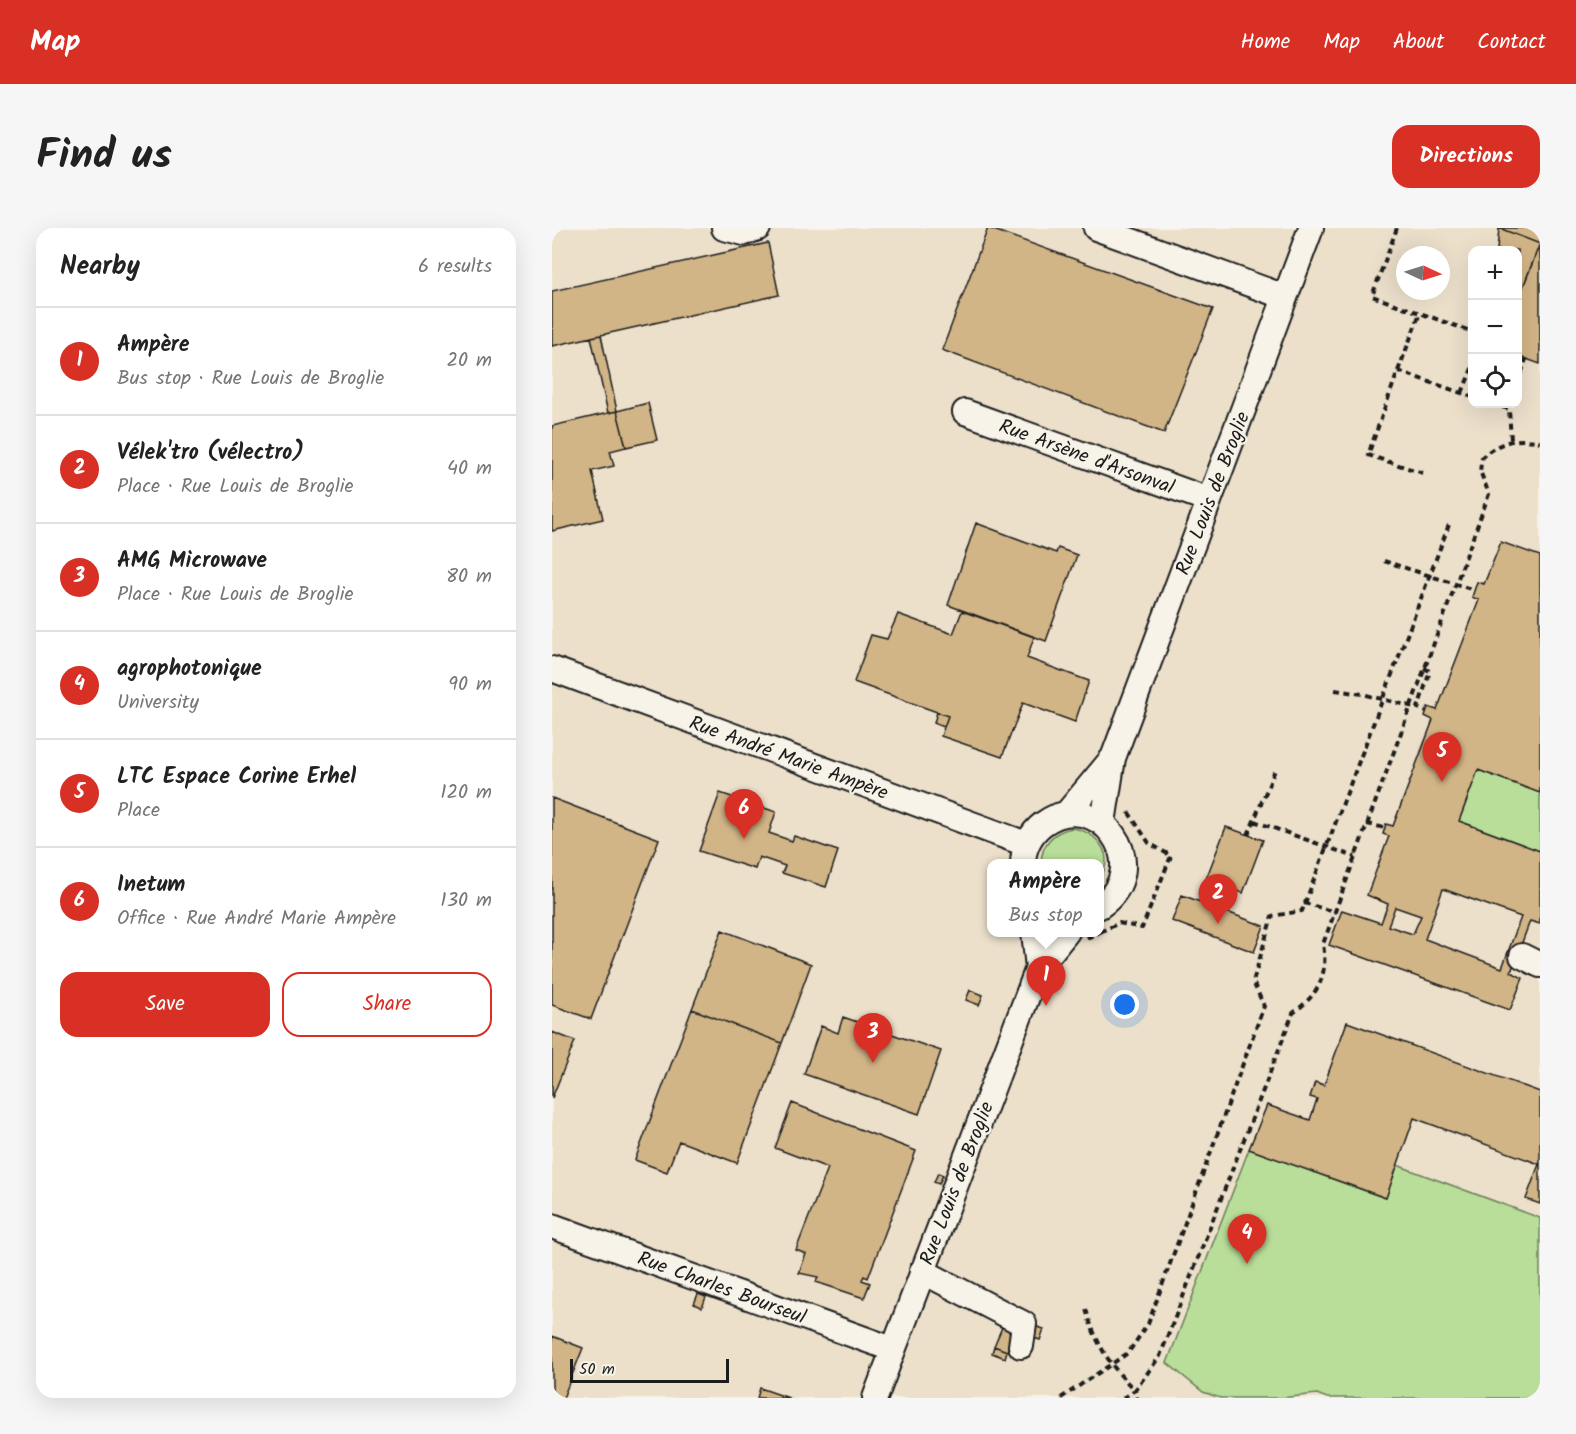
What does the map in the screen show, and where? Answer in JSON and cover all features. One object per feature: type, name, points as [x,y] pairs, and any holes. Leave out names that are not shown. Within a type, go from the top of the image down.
[{"type":"street","points":[[724,228],[744,233],[759,228]]},
{"type":"street","points":[[1096,228],[1285,297]]},
{"type":"street","name":"Rue Louis de Broglie","points":[[1103,823],[1113,758],[1311,228]]},
{"type":"street","name":"Rue Arsène d'Arsonval","points":[[965,412],[1209,501]]},
{"type":"street","name":"Rue André Marie Ampère","points":[[552,669],[1025,854]]},
{"type":"street","name":"Rue Louis de Broglie","points":[[1025,854],[1036,829],[1050,818],[1068,813],[1113,758]]},
{"type":"street","points":[[1068,813],[1086,815],[1103,823],[1116,838],[1123,856],[1122,875],[1115,892],[1104,902]]},
{"type":"street","name":"Rue Louis de Broglie","points":[[1034,937],[1038,968]]},
{"type":"street","name":"Rue Louis de Broglie","points":[[875,1398],[1038,968],[1064,937]]},
{"type":"street","name":"Rue Charles Bourseul","points":[[552,1226],[892,1349]]},
{"type":"street","points":[[922,1271],[1024,1324],[1021,1346]]},
{"type":"path","points":[[1397,228],[1372,296],[1468,330]]},
{"type":"path","points":[[1420,313],[1368,455],[1423,473]]},
{"type":"path","points":[[1522,371],[1526,359]]},
{"type":"path","points":[[1398,371],[1468,395]]},
{"type":"path","points":[[1462,393],[1468,378]]},
{"type":"path","points":[[1506,408],[1509,409],[1511,440]]},
{"type":"path","points":[[1123,1398],[1135,1390],[1160,1356],[1293,1013],[1312,999],[1324,973],[1326,963],[1323,944],[1489,494],[1480,471],[1482,457],[1495,446],[1511,440],[1540,442]]},
{"type":"path","points":[[1061,1398],[1128,1353],[1148,1324],[1264,1006],[1253,982],[1272,916],[1302,911],[1450,522]]},
{"type":"path","points":[[1384,561],[1474,590]]},
{"type":"path","points":[[1418,708],[1430,671],[1424,668]]},
{"type":"path","points":[[1335,690],[1426,711]]},
{"type":"path","points":[[1248,835],[1275,770]]},
{"type":"path","points":[[1254,821],[1355,857]]},
{"type":"path","points":[[1367,824],[1384,828]]},
{"type":"path","points":[[1305,903],[1335,912]]},
{"type":"path","points":[[1086,1310],[1095,1336],[1111,1366],[1135,1390],[1137,1398]]},
{"type":"shaded area","points":[[552,228],[1540,228],[1540,1398],[552,1398]]},
{"type":"green space","points":[[1478,770],[1540,793],[1540,851],[1459,821]]},
{"type":"green space","points":[[1072,828],[1081,830],[1096,839],[1104,852],[1106,860],[1104,869],[1104,859],[1042,859],[1043,850],[1049,840]]},
{"type":"green space","points":[[1249,1149],[1385,1198],[1397,1165],[1540,1218],[1540,1398],[1327,1398],[1317,1394],[1281,1398],[1220,1398],[1203,1392],[1167,1363]]},
{"type":"building","points":[[988,228],[1213,309],[1164,433],[942,350]]},
{"type":"building","points":[[1499,228],[1540,228],[1540,244]]},
{"type":"building","points":[[1499,228],[1540,244],[1522,290],[1522,246],[1497,246]]},
{"type":"building","points":[[768,243],[779,295],[552,346],[552,291]]},
{"type":"building","points":[[1540,243],[1540,364],[1522,357],[1522,290]]},
{"type":"building","points":[[601,335],[617,411],[608,413],[591,337]]},
{"type":"building","points":[[648,403],[657,440],[626,447],[617,411]]},
{"type":"building","points":[[617,411],[626,447],[610,451],[614,466],[592,471],[603,519],[552,531],[552,426]]},
{"type":"building","points":[[976,523],[1056,553],[1058,548],[1077,555],[1046,641],[948,605]]},
{"type":"building","points":[[1501,542],[1540,556],[1540,793],[1478,770],[1459,821],[1540,851],[1540,924],[1530,921],[1511,972],[1523,978],[1510,1010],[1329,945],[1342,910],[1381,923],[1388,904],[1367,895],[1389,836],[1383,834],[1386,824],[1393,826],[1433,720],[1425,716],[1428,707],[1437,710],[1479,600],[1472,597],[1477,582],[1484,584]],"holes":[[[1443,889],[1521,917],[1502,968],[1425,939]],[[1395,907],[1421,916],[1413,934],[1388,926]]]},
{"type":"building","points":[[962,611],[1034,637],[1027,658],[1089,681],[1075,722],[1023,703],[1002,757],[941,736],[948,716],[854,682],[871,635],[887,639],[898,614],[953,634]]},
{"type":"building","points":[[937,712],[948,716],[944,727],[934,723]]},
{"type":"building","points":[[720,793],[776,812],[769,833],[792,841],[794,836],[838,851],[826,887],[782,873],[785,866],[759,857],[755,869],[699,851]]},
{"type":"building","points":[[552,798],[659,839],[591,1019],[552,1005]]},
{"type":"building","points":[[1226,827],[1263,840],[1243,893],[1206,879]]},
{"type":"building","points":[[1182,895],[1264,926],[1254,952],[1172,921]]},
{"type":"building","points":[[722,930],[811,964],[782,1043],[692,1009]]},
{"type":"building","points":[[970,990],[983,995],[979,1005],[966,1000]]},
{"type":"building","points":[[692,1009],[782,1043],[737,1163],[679,1141],[667,1172],[635,1160]]},
{"type":"building","points":[[843,1017],[941,1051],[919,1114],[804,1074],[821,1026],[838,1033]]},
{"type":"building","points":[[1347,1022],[1540,1092],[1540,1204],[1526,1199],[1539,1164],[1414,1118],[1386,1198],[1249,1149],[1267,1105],[1310,1120],[1317,1099],[1310,1097],[1315,1082],[1324,1085]]},
{"type":"building","points":[[552,1032],[575,1041],[552,1098]]},
{"type":"building","points":[[792,1103],[916,1151],[868,1278],[864,1276],[862,1280],[870,1283],[864,1298],[816,1282],[818,1277],[799,1273],[806,1254],[796,1250],[828,1168],[775,1148]]},
{"type":"building","points":[[938,1173],[943,1175],[939,1184],[934,1182]]},
{"type":"building","points":[[698,1294],[706,1297],[702,1308],[694,1304]]},
{"type":"building","points":[[1003,1325],[1015,1330],[1007,1351],[994,1346]]},
{"type":"building","points":[[1034,1326],[1044,1329],[1040,1340],[1031,1337]]},
{"type":"building","points":[[552,1336],[583,1348],[563,1398],[552,1398]]},
{"type":"building","points":[[994,1346],[1007,1351],[1005,1358],[992,1353]]},
{"type":"building","points":[[760,1388],[789,1398],[757,1398]]},
{"type":"place","name":"LTC Espace Corine Erhel","points":[[1442,782]]},
{"type":"place","name":"Inetum","points":[[744,839]]},
{"type":"place","name":"Vélek'tro (vélectro)","points":[[1218,924]]},
{"type":"place","name":"Ampère","points":[[1046,1006]]},
{"type":"place","name":"AMG Microwave","points":[[873,1063]]},
{"type":"place","name":"agrophotonique","points":[[1247,1264]]}]
